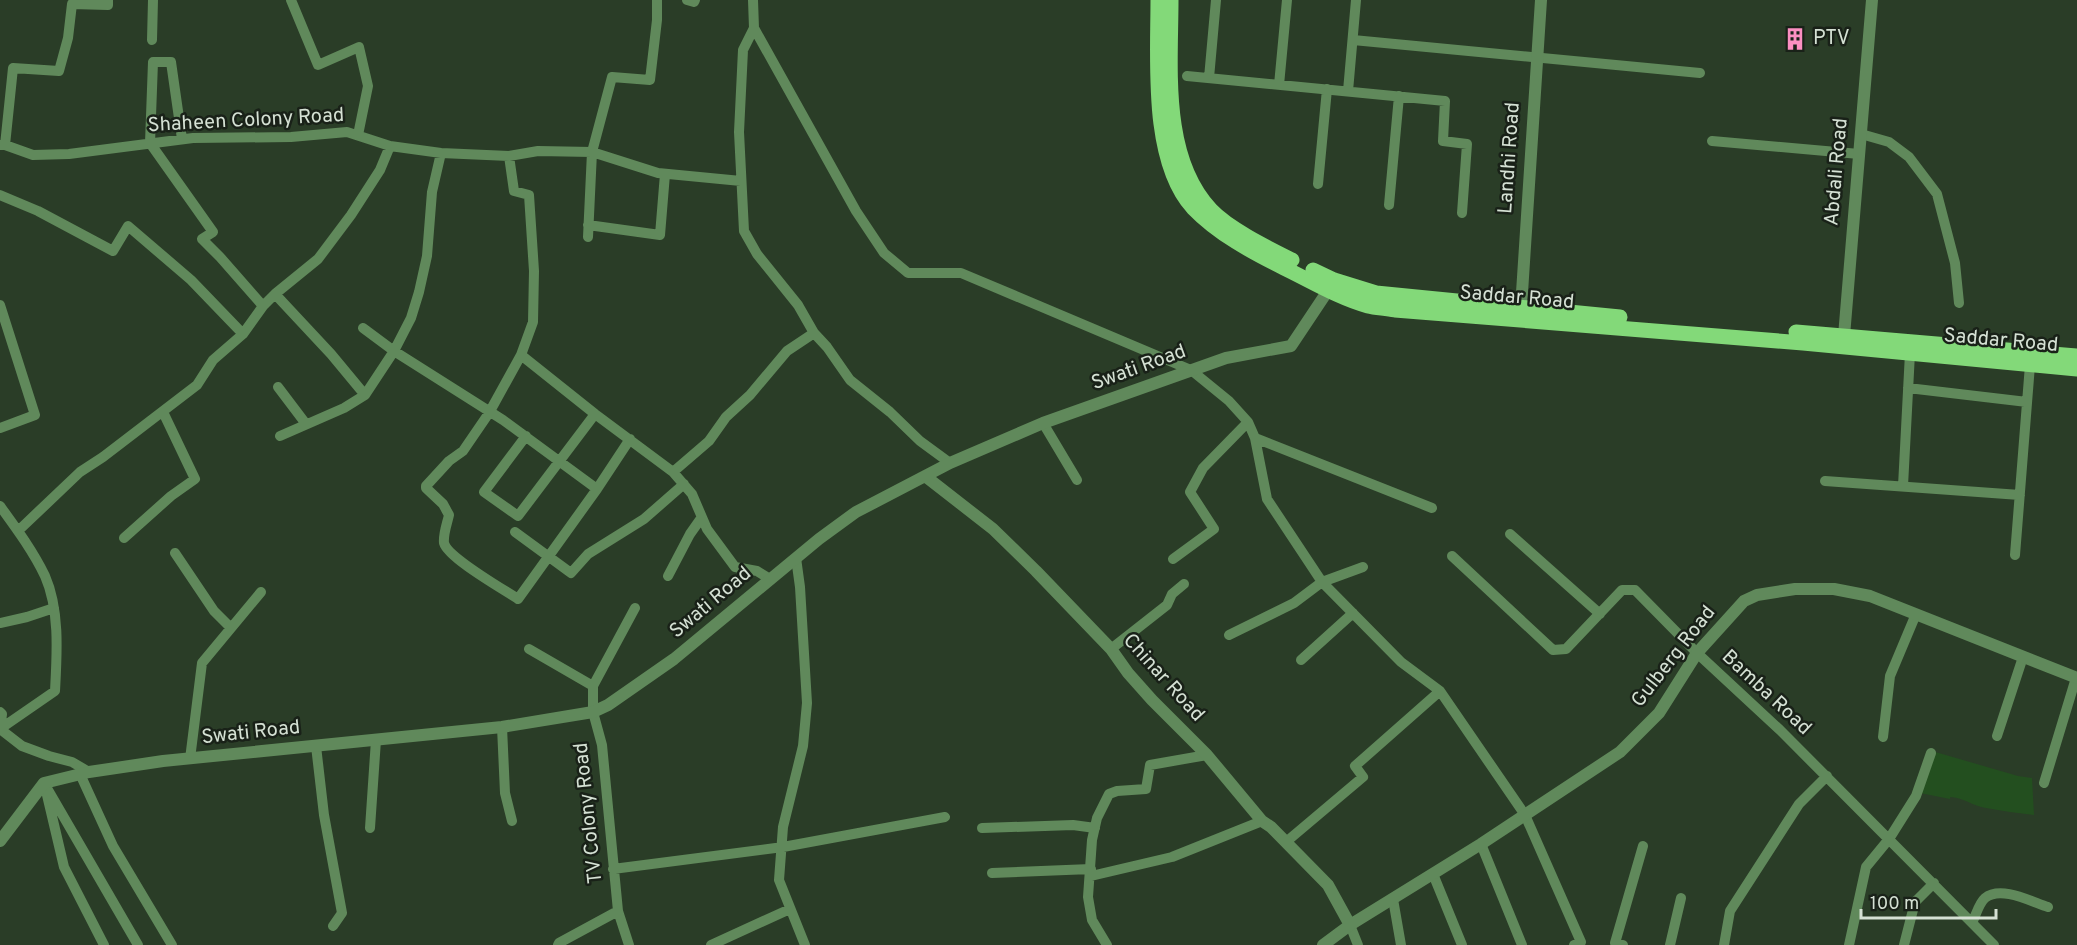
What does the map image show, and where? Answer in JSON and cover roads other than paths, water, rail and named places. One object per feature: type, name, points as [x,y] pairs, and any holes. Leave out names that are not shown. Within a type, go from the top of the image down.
[{"type":"main road","points":[[1158,0],[1158,87],[1161,121],[1170,167],[1183,194],[1202,216],[1247,250],[1332,285]]},
{"type":"main road","points":[[1171,0],[1171,88],[1177,145],[1183,166],[1195,188],[1210,210],[1226,222],[1332,285]]},
{"type":"main road","name":"Saddar Road","points":[[1332,285],[1520,314],[2031,359],[2077,369]]},
{"type":"main road","name":"Saddar Road","points":[[1844,341],[1910,353],[2031,359],[2077,356]]},
{"type":"street","points":[[2,145],[14,68],[59,71],[68,38],[72,4],[108,5],[108,0]]},
{"type":"street","points":[[152,40],[153,0]]},
{"type":"street","points":[[291,0],[318,65],[359,47],[368,86],[358,135]]},
{"type":"street","points":[[657,0],[650,80],[612,77],[592,152],[588,231],[660,235],[665,174]]},
{"type":"street","points":[[687,0],[694,2],[695,0]]},
{"type":"street","points":[[753,0],[754,28],[856,211],[884,253],[908,273],[961,273],[1191,370],[1229,401],[1248,422],[1255,438],[1267,499],[1323,582],[1401,662],[1440,691],[1525,815],[1581,942],[1574,945]]},
{"type":"street","points":[[1209,78],[1216,0]]},
{"type":"street","points":[[1279,85],[1287,0]]},
{"type":"street","points":[[1348,91],[1356,0]]},
{"type":"street","name":"Landhi Road","points":[[1520,314],[1541,0]]},
{"type":"street","name":"Abdali Road","points":[[1844,341],[1872,0]]},
{"type":"street","points":[[754,28],[743,51],[739,132],[744,231],[757,254],[798,305],[814,333],[827,347],[850,380],[890,412],[920,441],[950,463]]},
{"type":"street","points":[[1353,40],[1700,73]]},
{"type":"street","points":[[182,139],[171,62],[153,62],[150,143],[213,232],[202,239],[262,306]]},
{"type":"street","points":[[1187,76],[1445,101],[1443,141],[1467,144],[1462,213]]},
{"type":"street","points":[[1318,184],[1327,89]]},
{"type":"street","points":[[1389,205],[1399,96]]},
{"type":"street","name":"Shaheen Colony Road","points":[[2,145],[33,154],[69,154],[182,139],[291,137],[347,132],[390,146],[441,153],[509,156],[537,150],[592,152],[658,173],[741,182]]},
{"type":"street","points":[[1861,134],[1889,142],[1909,157],[1937,194],[1955,263],[1959,303]]},
{"type":"street","points":[[1712,141],[1859,154]]},
{"type":"street","points":[[18,531],[80,472],[197,385],[213,360],[243,334],[262,306],[318,259],[351,215],[380,170],[390,146]]},
{"type":"street","points":[[280,436],[344,408],[365,395],[394,351],[411,318],[419,292],[427,256],[432,192],[441,153]]},
{"type":"street","points":[[509,156],[514,191],[529,195],[533,260],[533,322],[521,355],[464,451],[449,462],[426,486],[443,504],[449,515],[444,535],[445,545],[454,557],[518,599],[630,440]]},
{"type":"street","points":[[0,195],[38,211],[113,252],[128,226],[191,280],[243,334]]},
{"type":"street","name":"Swati Road","points":[[44,783],[85,773],[190,759],[502,727],[593,712],[608,705],[674,659],[796,558],[856,512],[950,463],[1043,423],[1226,358],[1291,346],[1332,285]]},
{"type":"street","points":[[275,294],[331,354],[365,395]]},
{"type":"street","points":[[0,305],[35,414],[1,426]]},
{"type":"street","points":[[363,328],[394,351],[526,436],[597,489]]},
{"type":"street","points":[[673,472],[709,441],[726,417],[750,395],[787,351],[814,333]]},
{"type":"street","points":[[1903,486],[1910,353]]},
{"type":"street","points":[[521,355],[673,472],[692,494],[707,529],[735,567],[757,571],[770,579]]},
{"type":"street","points":[[2015,555],[2031,359]]},
{"type":"street","points":[[278,387],[306,424]]},
{"type":"street","points":[[1908,388],[2027,402]]},
{"type":"street","points":[[124,538],[171,496],[195,479],[163,412]]},
{"type":"street","points":[[526,436],[483,492],[518,516],[596,414]]},
{"type":"street","points":[[1173,559],[1214,529],[1190,492],[1203,468],[1248,422]]},
{"type":"street","points":[[1043,423],[1077,480]]},
{"type":"street","points":[[1255,438],[1432,508]]},
{"type":"street","name":"Chinar Road","points":[[925,476],[993,529],[1111,649],[1128,673],[1207,755],[1262,821],[1328,885],[1350,925]]},
{"type":"street","points":[[1825,481],[2020,495]]},
{"type":"street","points":[[515,532],[571,573],[588,554],[644,519],[684,484]]},
{"type":"street","points":[[0,506],[18,531],[45,577],[54,608],[57,655],[55,691],[0,729]]},
{"type":"street","points":[[668,576],[690,534],[702,517]]},
{"type":"street","points":[[1510,534],[1600,614]]},
{"type":"street","points":[[175,553],[214,611],[230,627]]},
{"type":"street","name":"Bamba Road","points":[[1452,556],[1553,650],[1566,649],[1622,590],[1635,590],[1697,653],[1827,776],[1994,945]]},
{"type":"street","points":[[796,558],[807,703],[803,746],[783,827],[779,880],[805,945]]},
{"type":"street","points":[[1229,634],[1294,603],[1323,582],[1363,567]]},
{"type":"street","points":[[1111,649],[1167,605],[1172,594],[1184,584]]},
{"type":"street","name":"Gulberg Road","points":[[1323,945],[1350,925],[1481,844],[1620,752],[1659,713],[1697,653],[1744,601],[1757,595],[1795,589],[1834,589],[1870,596],[2077,678]]},
{"type":"street","points":[[190,759],[202,663],[261,592]]},
{"type":"street","points":[[0,623],[54,608]]},
{"type":"street","points":[[530,649],[593,686],[635,608]]},
{"type":"street","points":[[1301,660],[1353,613]]},
{"type":"street","points":[[1883,737],[1890,676],[1916,614]]},
{"type":"street","points":[[1997,736],[2023,657]]},
{"type":"street","points":[[2044,783],[2077,678]]},
{"type":"street","name":"TV Colony Road","points":[[593,686],[593,712],[602,745],[618,911],[629,945]]},
{"type":"street","points":[[1286,842],[1363,777],[1355,766],[1440,691]]},
{"type":"street","points":[[0,712],[2,714],[0,729]]},
{"type":"street","points":[[502,727],[505,793],[512,821]]},
{"type":"street","points":[[0,729],[22,746],[72,762],[85,773],[113,846],[172,945]]},
{"type":"street","points":[[370,828],[376,740]]},
{"type":"street","points":[[316,746],[324,815],[342,913],[333,926]]},
{"type":"street","points":[[1849,945],[1866,867],[1889,838],[1916,796],[1931,753]]},
{"type":"street","points":[[1107,945],[1092,920],[1088,897],[1092,840],[1109,794],[1117,790],[1146,789],[1150,765],[1207,755]]},
{"type":"street","points":[[1724,945],[1730,911],[1799,804],[1827,776]]},
{"type":"street","points":[[0,841],[44,783]]},
{"type":"street","points":[[44,783],[64,867],[104,945]]},
{"type":"street","points":[[44,783],[138,945]]},
{"type":"street","points":[[613,869],[783,847],[945,817]]},
{"type":"street","points":[[992,873],[1091,872],[1172,857],[1262,821]]},
{"type":"street","points":[[982,828],[1073,825],[1095,828]]},
{"type":"street","points":[[1481,844],[1522,945]]},
{"type":"street","points":[[1623,945],[1616,943],[1643,846]]},
{"type":"street","points":[[1433,874],[1462,945]]},
{"type":"street","points":[[1904,945],[1915,902],[1934,884]]},
{"type":"street","points":[[1972,923],[1983,900],[2002,892],[2048,908]]},
{"type":"street","points":[[1670,945],[1681,898]]},
{"type":"street","points":[[1393,899],[1401,945]]},
{"type":"street","points":[[711,945],[790,909]]},
{"type":"street","points":[[558,945],[618,911]]},
{"type":"street","points":[[1350,925],[1358,945]]},
{"type":"place","name":"PTV","points":[[1795,39]]}]
